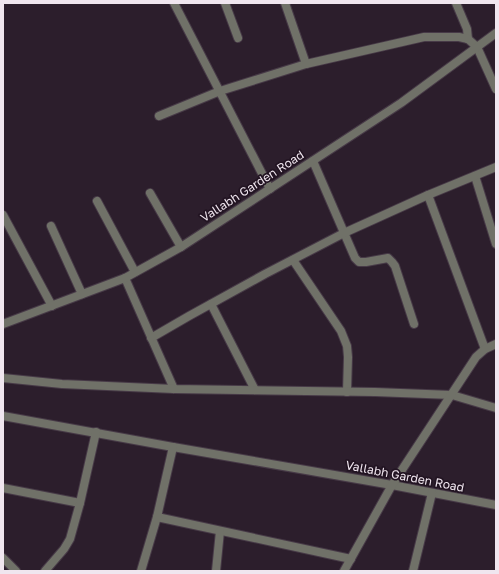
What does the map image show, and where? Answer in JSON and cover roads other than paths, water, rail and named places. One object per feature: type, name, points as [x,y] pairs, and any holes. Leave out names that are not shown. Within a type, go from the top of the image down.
[{"type":"street","points":[[174,3],[270,189]]},
{"type":"street","points":[[225,3],[238,38]]},
{"type":"street","points":[[285,3],[306,64]]},
{"type":"street","points":[[456,3],[467,29],[468,39]]},
{"type":"street","name":"Vallabh Garden Road","points":[[3,324],[125,278],[181,247],[401,103],[496,33]]},
{"type":"street","points":[[159,116],[220,91],[306,64],[424,37],[459,37],[468,39],[477,47],[496,89]]},
{"type":"street","points":[[313,161],[355,258],[360,262],[388,258],[392,262],[395,266],[414,324]]},
{"type":"street","points":[[151,338],[265,274],[344,233],[428,195],[496,167]]},
{"type":"street","points":[[475,176],[496,244]]},
{"type":"street","points":[[150,193],[181,247]]},
{"type":"street","points":[[428,195],[485,349]]},
{"type":"street","points":[[97,201],[134,272]]},
{"type":"street","points":[[3,215],[52,306]]},
{"type":"street","points":[[51,226],[82,294]]},
{"type":"street","points":[[294,260],[341,331],[347,346],[347,392]]},
{"type":"street","points":[[125,278],[174,389]]},
{"type":"street","points":[[211,304],[256,390]]},
{"type":"street","points":[[344,571],[392,485],[476,358],[485,349],[496,344]]},
{"type":"street","points":[[3,378],[62,384],[174,389],[452,395],[496,408]]},
{"type":"street","name":"Vallabh Garden Road","points":[[3,416],[392,485],[496,505]]},
{"type":"street","points":[[45,571],[64,549],[70,539],[80,503],[96,432]]},
{"type":"street","points":[[141,571],[157,517],[173,447]]},
{"type":"street","points":[[3,488],[80,503]]},
{"type":"street","points":[[413,571],[432,493]]},
{"type":"street","points":[[157,517],[351,559]]},
{"type":"street","points":[[216,571],[220,531]]},
{"type":"street","points":[[4,560],[16,571]]}]
